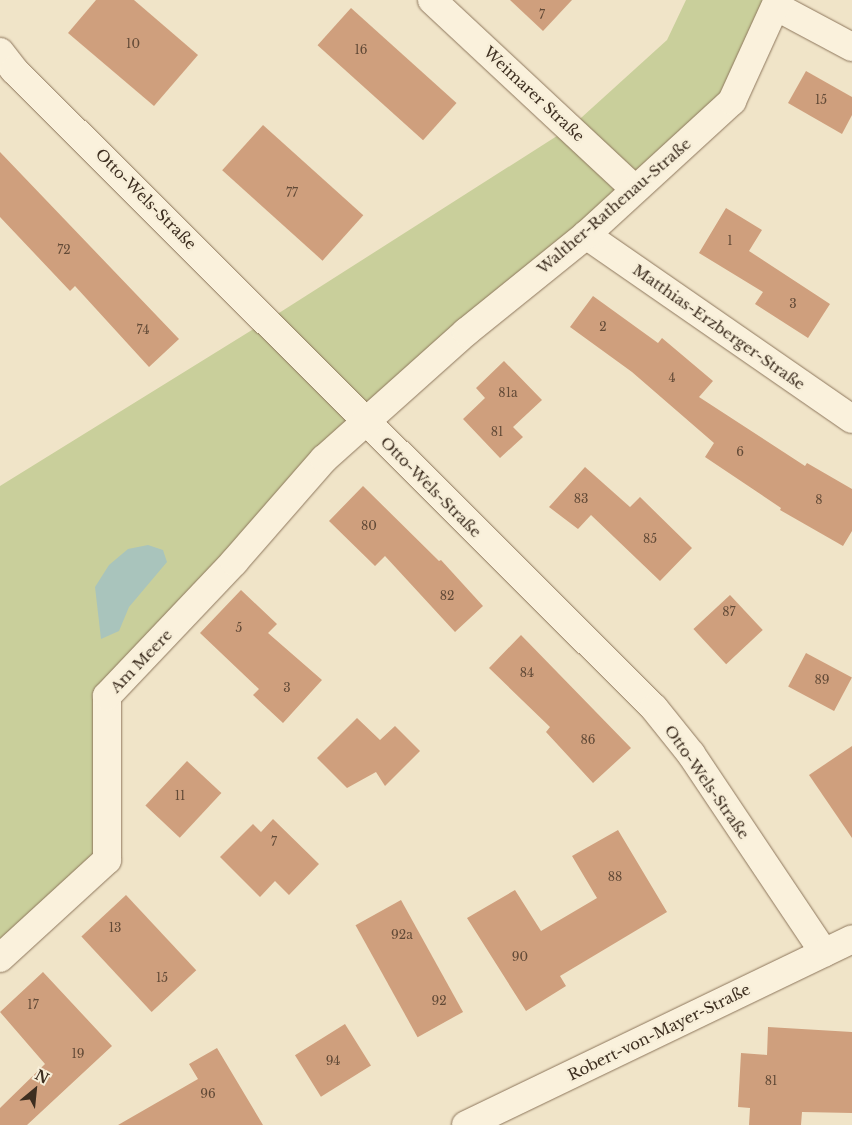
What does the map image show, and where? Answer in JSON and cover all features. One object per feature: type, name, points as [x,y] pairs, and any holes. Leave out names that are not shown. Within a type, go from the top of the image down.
[{"type":"street","name":"Weimarer Straße","points":[[432,0],[635,189]]},
{"type":"street","name":"Walther-Rathenau-Straße","points":[[365,421],[466,332],[586,236],[732,102],[778,4]]},
{"type":"street","points":[[778,4],[852,47]]},
{"type":"street","name":"Otto-Wels-Straße","points":[[0,52],[14,70],[268,320],[365,421],[654,708],[691,754],[824,953]]},
{"type":"street","name":"Matthias-Erzberger-Straße","points":[[586,236],[852,419]]},
{"type":"street","name":"Am Meere","points":[[0,958],[107,860],[107,696],[234,562],[324,459],[365,421]]},
{"type":"street","name":"Robert-von-Mayer-Straße","points":[[466,1125],[852,939]]},
{"type":"green space","points":[[686,0],[778,0],[732,101],[466,332],[107,696],[107,860],[0,958],[0,486],[268,320],[571,127],[667,40]]},
{"type":"water","points":[[148,545],[163,550],[167,562],[129,607],[119,631],[101,639],[95,587],[109,565],[128,549]]},
{"type":"building","points":[[96,0],[134,0],[198,55],[154,106],[68,33]]},
{"type":"building","points":[[510,0],[572,0],[543,31]]},
{"type":"building","points":[[351,8],[457,103],[423,140],[318,45]]},
{"type":"building","points":[[806,71],[852,97],[852,115],[842,134],[788,103]]},
{"type":"building","points":[[263,125],[363,215],[323,261],[222,170]]},
{"type":"building","points":[[0,152],[179,339],[149,367],[75,286],[70,291],[0,217]]},
{"type":"building","points":[[726,208],[762,230],[749,251],[830,304],[808,338],[755,304],[763,292],[699,253]]},
{"type":"building","points":[[593,296],[658,343],[662,338],[713,381],[699,397],[805,466],[807,463],[852,489],[852,531],[843,546],[780,510],[781,508],[705,457],[714,443],[632,372],[570,327]]},
{"type":"building","points":[[504,361],[542,400],[513,427],[523,437],[500,458],[463,419],[485,398],[476,388]]},
{"type":"building","points":[[585,467],[630,507],[640,497],[692,548],[660,581],[591,515],[578,529],[549,507]]},
{"type":"building","points":[[363,486],[439,561],[441,560],[483,606],[455,632],[385,556],[375,566],[329,521]]},
{"type":"building","points":[[241,590],[277,624],[268,633],[322,680],[283,723],[253,695],[259,689],[200,633]]},
{"type":"building","points":[[730,595],[763,630],[726,664],[693,629]]},
{"type":"building","points":[[521,635],[631,748],[593,783],[546,732],[550,727],[489,668]]},
{"type":"building","points":[[806,653],[852,677],[834,711],[788,687]]},
{"type":"building","points":[[357,718],[380,740],[395,726],[420,751],[385,786],[376,772],[347,788],[317,758]]},
{"type":"building","points":[[852,746],[852,838],[809,775]]},
{"type":"building","points":[[187,761],[221,793],[180,838],[145,806]]},
{"type":"building","points":[[273,819],[319,864],[289,895],[275,881],[260,897],[220,857],[253,824],[261,832]]},
{"type":"building","points":[[618,830],[667,912],[560,976],[566,986],[526,1011],[467,918],[515,890],[541,931],[597,898],[572,856]]},
{"type":"building","points":[[126,895],[196,970],[152,1012],[81,937]]},
{"type":"building","points":[[401,900],[463,1012],[418,1037],[356,925]]},
{"type":"building","points":[[43,972],[112,1046],[27,1125],[0,1125],[0,1108],[45,1064],[0,1012]]},
{"type":"building","points":[[345,1024],[371,1066],[321,1097],[295,1055]]},
{"type":"building","points":[[768,1027],[852,1032],[852,1113],[802,1112],[801,1125],[749,1125],[750,1108],[738,1107],[741,1053],[767,1055]]},
{"type":"building","points":[[217,1048],[263,1125],[118,1125],[198,1079],[189,1064]]}]
